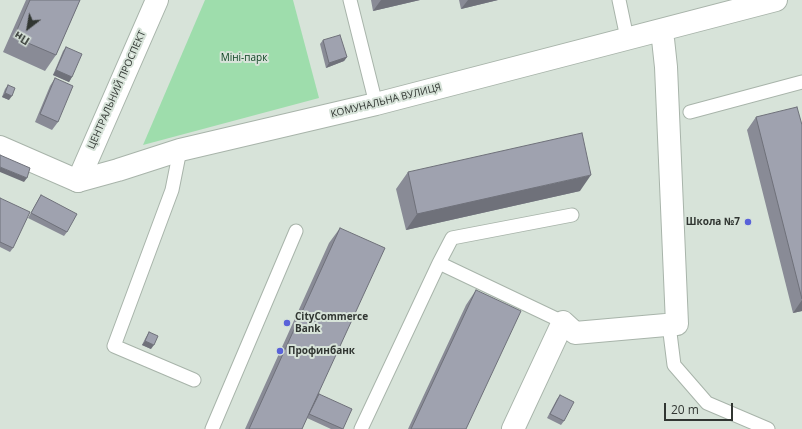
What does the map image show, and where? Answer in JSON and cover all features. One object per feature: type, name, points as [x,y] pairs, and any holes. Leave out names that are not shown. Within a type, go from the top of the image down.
[{"type":"street","name":"ЦЕНТРАЛЬНИЙ ПРОСПЕКТ","points":[[78,181],[157,0]]},
{"type":"street","name":"КОМУНАЛЬНА ВУЛИЦЯ","points":[[78,181],[180,150],[376,104],[776,0]]},
{"type":"street","points":[[513,429],[563,322],[575,332],[677,324],[666,67],[662,30]]},
{"type":"street","points":[[0,147],[78,181]]},
{"type":"lane","points":[[350,0],[376,104]]},
{"type":"lane","points":[[619,0],[627,38]]},
{"type":"lane","points":[[690,112],[802,82]]},
{"type":"lane","points":[[180,150],[172,190],[114,346],[194,380]]},
{"type":"lane","points":[[361,429],[452,238],[572,215]]},
{"type":"lane","points":[[212,429],[296,231]]},
{"type":"lane","points":[[439,263],[563,322]]},
{"type":"lane","points":[[669,325],[674,365],[707,403],[768,429]]},
{"type":"green space","name":"Міні-парк","points":[[205,0],[293,0],[319,98],[143,145]]},
{"type":"building","points":[[30,0],[80,0],[56,55],[14,37]]},
{"type":"building","points":[[340,35],[347,57],[329,63],[323,40]]},
{"type":"building","points":[[66,47],[82,54],[72,77],[56,70]]},
{"type":"building","points":[[55,78],[73,86],[58,122],[40,114]]},
{"type":"building","points":[[8,85],[15,88],[12,96],[5,93]]},
{"type":"building","points":[[797,107],[802,125],[802,299],[756,117]]},
{"type":"building","points":[[582,133],[591,175],[417,214],[408,172]]},
{"type":"building","points":[[0,155],[30,168],[27,178],[0,167]]},
{"type":"building","points":[[41,195],[77,214],[67,232],[31,213]]},
{"type":"building","points":[[0,198],[30,212],[13,248],[0,242]]},
{"type":"building","points":[[340,228],[385,248],[302,429],[249,429]]},
{"type":"building","points":[[476,290],[521,311],[466,429],[411,429]]},
{"type":"building","points":[[149,332],[158,336],[154,345],[145,341]]},
{"type":"building","points":[[319,394],[352,409],[343,429],[309,414]]},
{"type":"building","points":[[560,395],[574,402],[564,421],[550,414]]},
{"type":"place","name":"Школа №7","points":[[748,222]]},
{"type":"place","name":"CityCommerce Bank","points":[[287,323]]},
{"type":"place","name":"Профинбанк","points":[[280,351]]}]
